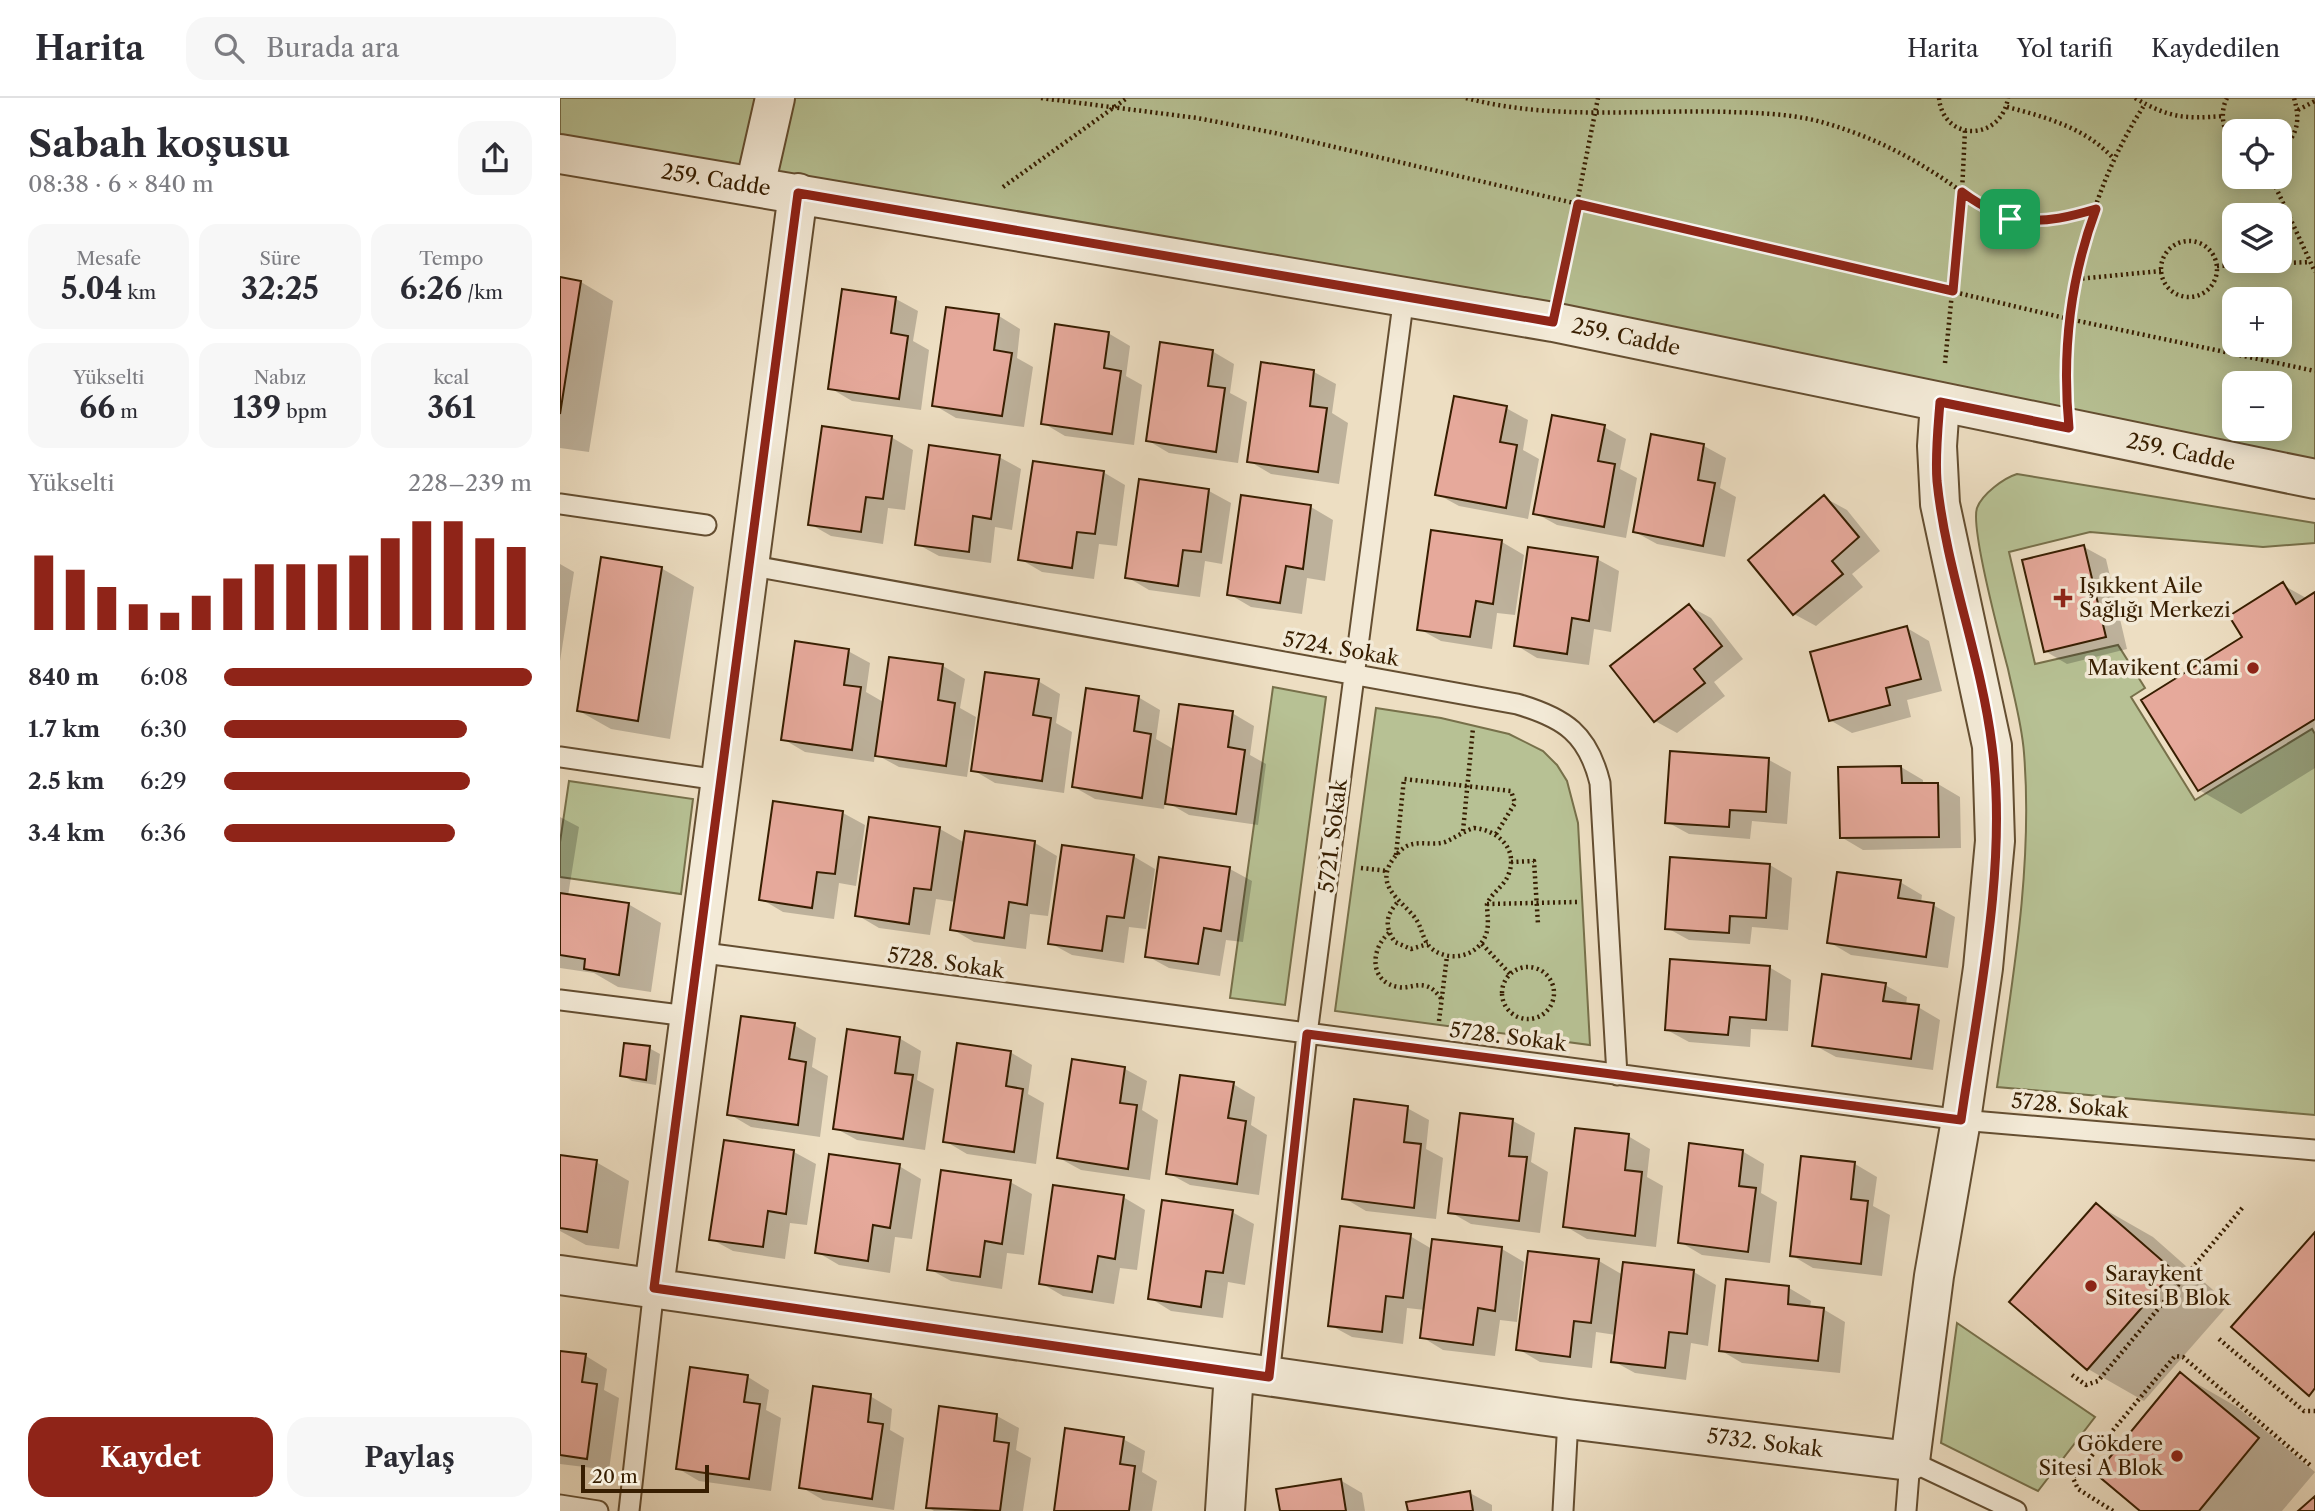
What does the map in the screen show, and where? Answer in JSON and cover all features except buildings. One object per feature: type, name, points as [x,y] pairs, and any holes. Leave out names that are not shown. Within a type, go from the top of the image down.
[{"type":"street","points":[[755,186],[775,98]]},
{"type":"street","name":"259. Cadde","points":[[560,154],[960,219],[1553,322],[2315,479]]},
{"type":"street","points":[[654,1288],[798,193]]},
{"type":"street","points":[[1910,1461],[1934,1276],[1961,1120],[1990,900],[1996,794],[1992,746],[1983,696],[1940,504],[1937,446],[1940,402]]},
{"type":"street","name":"5732. Sokak","points":[[560,1275],[1568,1419],[1910,1461]]},
{"type":"street","name":"5721. Sokak","points":[[1225,1511],[1251,1374]]},
{"type":"lane","name":"5721. Sokak","points":[[1251,1374],[1307,1034],[1404,296]]},
{"type":"lane","points":[[560,504],[706,525]]},
{"type":"lane","name":"5724. Sokak","points":[[748,565],[1354,674],[1541,711],[1561,720],[1588,747],[1596,764],[1603,807],[1617,1075]]},
{"type":"lane","points":[[560,757],[719,780]]},
{"type":"lane","name":"5728. Sokak","points":[[697,952],[1961,1120],[2315,1150]]},
{"type":"lane","points":[[560,1000],[688,1016]]},
{"type":"lane","points":[[629,1511],[654,1288]]},
{"type":"lane","points":[[1563,1511],[1568,1419]]},
{"type":"lane","points":[[1906,1511],[1910,1461],[2016,1511]]},
{"type":"lane","points":[[560,1505],[598,1511]]},
{"type":"path","points":[[1041,98],[1197,117],[1275,133],[2069,319],[2315,371]]},
{"type":"path","points":[[960,219],[1126,98]]},
{"type":"path","points":[[1466,98],[1521,111],[1554,114],[1595,111],[1760,113],[1822,122],[1885,145],[2010,219],[2039,223],[2096,209]]},
{"type":"path","points":[[1553,322],[1598,98]]},
{"type":"path","points":[[1939,98],[1943,113],[1950,122],[1965,130],[1983,130],[1993,125],[2007,107],[2008,98]]},
{"type":"path","points":[[2135,98],[2184,120],[2224,116]]},
{"type":"path","points":[[2224,119],[2227,98]]},
{"type":"path","points":[[2292,137],[2298,110],[2294,98]]},
{"type":"path","points":[[2298,110],[2315,102]]},
{"type":"path","points":[[2069,428],[2069,319],[2077,279],[2096,209],[2123,138],[2145,104]]},
{"type":"path","points":[[2007,107],[2072,128],[2101,145],[2115,159]]},
{"type":"path","points":[[1940,402],[1953,291],[1965,130]]},
{"type":"path","points":[[2277,189],[2315,272]]},
{"type":"path","points":[[2191,241],[2207,248],[2216,266],[2215,281],[2210,288],[2194,297],[2175,294],[2168,288],[2161,271],[2166,253],[2173,246],[2191,241]]},
{"type":"path","points":[[2216,266],[2310,262]]},
{"type":"path","points":[[2077,279],[2161,271]]},
{"type":"path","points":[[1463,831],[1473,724]]},
{"type":"path","points":[[1396,856],[1411,844],[1444,842],[1463,831],[1485,829],[1496,834],[1509,851],[1511,862],[1504,883],[1487,904],[1488,923],[1482,944],[1464,956],[1447,956],[1428,944],[1416,919],[1397,903],[1388,883],[1388,871],[1396,856],[1404,779],[1506,789],[1515,795],[1513,808],[1496,834]]},
{"type":"path","points":[[1511,862],[1534,861],[1538,924]]},
{"type":"path","points":[[1355,867],[1388,871]]},
{"type":"path","points":[[1487,904],[1584,902]]},
{"type":"path","points":[[1397,903],[1388,917],[1388,933],[1376,948],[1374,958],[1381,977],[1398,988],[1425,986],[1433,989],[1442,1000]]},
{"type":"path","points":[[1388,933],[1402,947],[1420,948],[1428,944]]},
{"type":"path","points":[[1482,944],[1510,974]]},
{"type":"path","points":[[1439,1025],[1447,956]]},
{"type":"path","points":[[1527,968],[1544,972],[1553,987],[1553,996],[1547,1011],[1533,1019],[1517,1017],[1510,1012],[1503,998],[1503,989],[1510,974],[1527,968]]},
{"type":"path","points":[[2071,1375],[2086,1385],[2098,1381],[2243,1207]]},
{"type":"path","points":[[2219,1339],[2304,1411],[2315,1411]]},
{"type":"path","points":[[2113,1511],[2078,1489],[2073,1478],[2175,1356],[2183,1357],[2311,1465]]},
{"type":"green space","points":[[560,98],[2315,98],[2315,479],[560,154]]},
{"type":"green space","points":[[2017,474],[2315,523],[2315,543],[2263,547],[2090,532],[2009,552],[2035,664],[2118,645],[2145,688],[2131,697],[2195,800],[2312,729],[2315,734],[2315,1115],[1997,1087],[2020,921],[2026,795],[2020,722],[1987,586],[1976,520],[1977,508],[1988,492]]},
{"type":"green space","points":[[1273,687],[1326,697],[1285,1005],[1230,998]]},
{"type":"green space","points":[[1376,708],[1441,718],[1509,734],[1543,751],[1557,765],[1567,781],[1578,823],[1590,1045],[1335,1011]]},
{"type":"green space","points":[[569,781],[693,799],[681,894],[560,877],[560,842]]},
{"type":"green space","points":[[1957,1323],[2095,1417],[2038,1491],[1941,1443]]},
{"type":"place","name":"Işıkkent Aile Sağlığı Merkezi","points":[[2063,598]]},
{"type":"place","name":"Mavikent Cami","points":[[2253,668]]},
{"type":"place","name":"Saraykent Sitesi B Blok","points":[[2091,1286]]},
{"type":"place","name":"Gökdere Sitesi A Blok","points":[[2177,1456]]},
{"type":"route","points":[[1962,192],[1975,202],[2010,219],[2039,223],[2096,209],[2078,271],[2069,319],[2069,428],[1940,402],[1937,478],[1940,504],[1983,696],[1992,746],[1996,794],[1995,841],[1983,968],[1961,1120],[1307,1034],[1269,1377],[654,1288],[798,193],[1553,322],[1578,204],[1953,291],[1962,192]]}]
